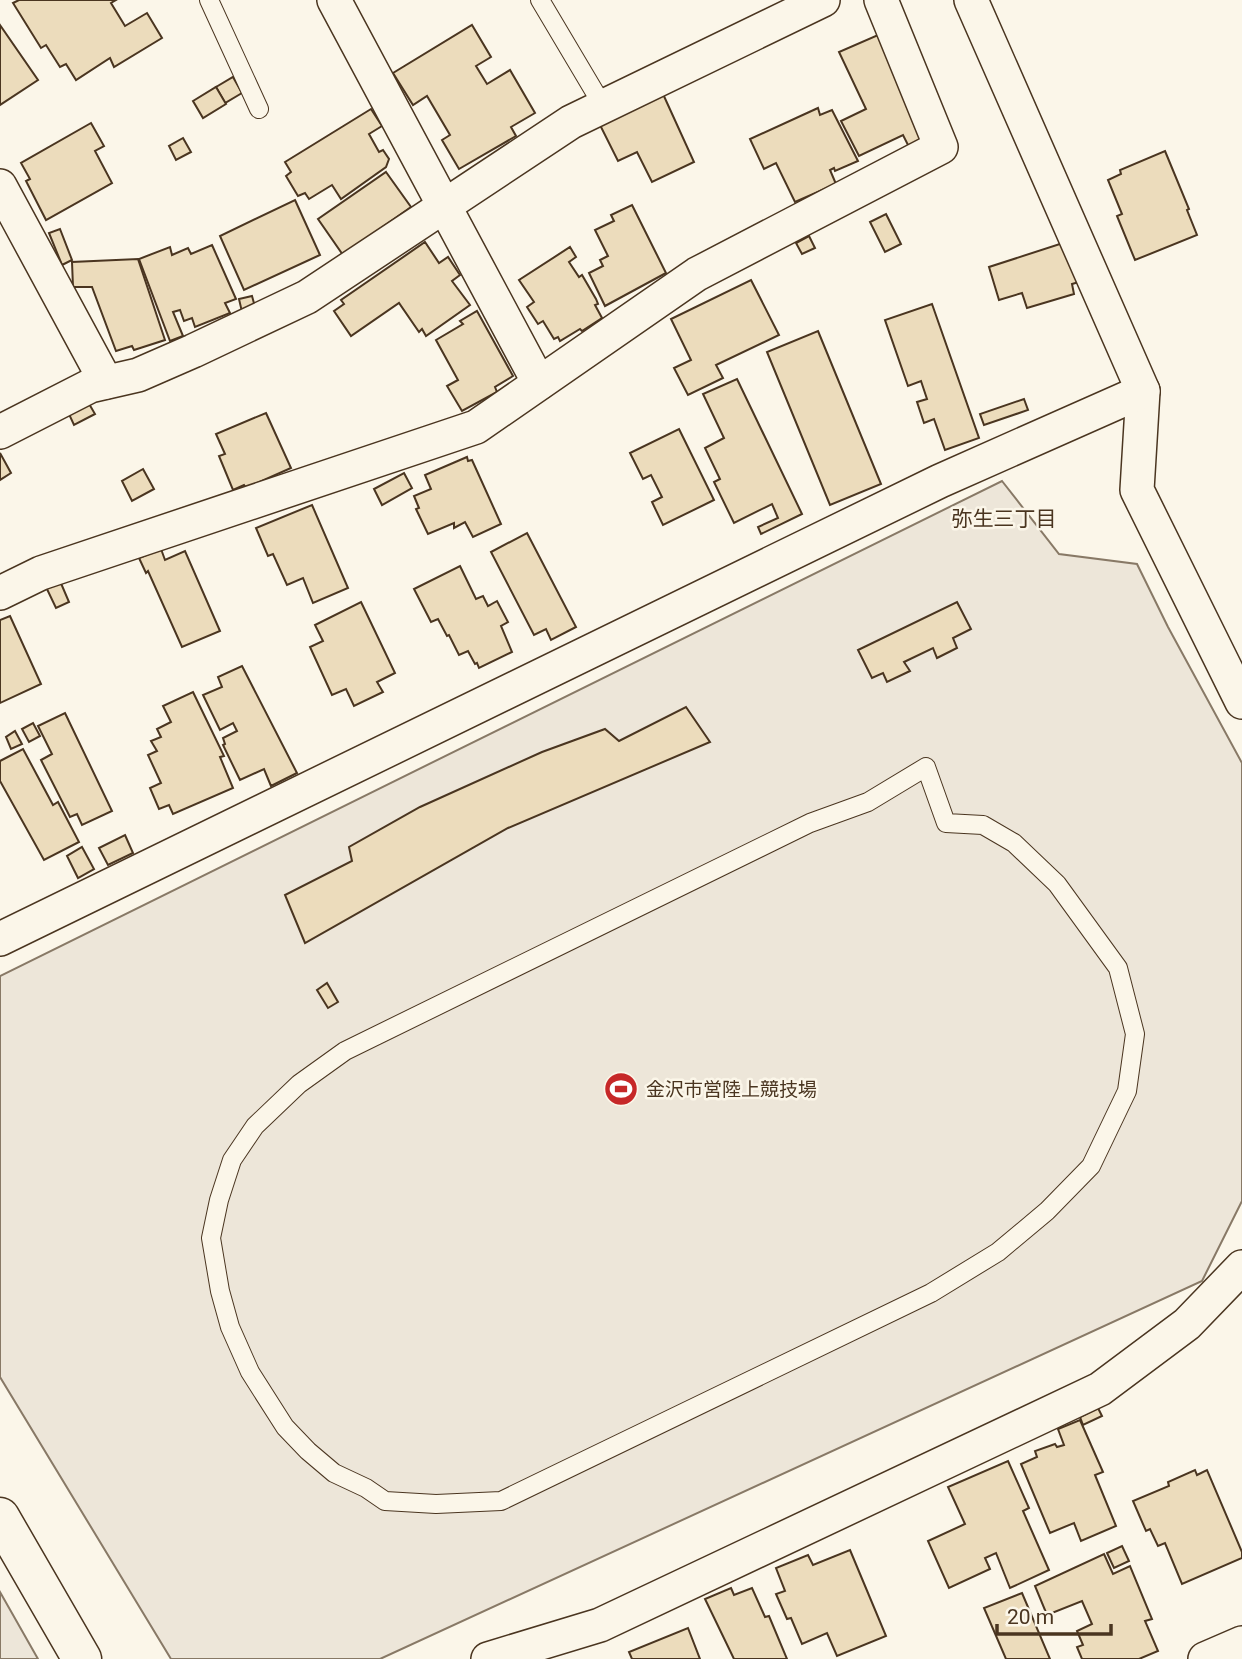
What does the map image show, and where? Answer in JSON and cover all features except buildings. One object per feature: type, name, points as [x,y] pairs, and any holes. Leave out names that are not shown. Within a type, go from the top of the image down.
[{"type":"street","points":[[334,0],[539,383]]},
{"type":"street","points":[[0,432],[90,386],[138,375],[307,296],[572,122],[823,0]]},
{"type":"street","points":[[0,593],[41,573],[476,427],[697,274],[941,147],[881,0]]},
{"type":"street","points":[[971,0],[1143,391],[1137,490],[1242,702]]},
{"type":"street","points":[[0,186],[106,382]]},
{"type":"street","points":[[0,939],[940,481],[1143,391]]},
{"type":"street","points":[[488,1659],[600,1625],[1100,1389],[1187,1324],[1242,1267]]},
{"type":"street","points":[[0,1517],[82,1659]]},
{"type":"street","points":[[1205,1659],[1242,1643]]},
{"type":"lane","points":[[209,0],[259,109]]},
{"type":"lane","points":[[540,0],[603,106]]},
{"type":"lane","points":[[926,767],[946,823],[983,825],[1014,843],[1057,884],[1118,968],[1135,1034],[1127,1091],[1091,1166],[1047,1211],[998,1252],[931,1293],[857,1328],[501,1501],[436,1504],[385,1501],[366,1488],[334,1473],[285,1427],[250,1372],[230,1326],[218,1282],[211,1238],[219,1200],[232,1160],[254,1126],[299,1084],[345,1051],[810,823],[868,802],[926,767]]},
{"type":"shaded area","name":"金沢市営陸上競技場","points":[[1002,481],[1059,554],[1137,564],[1242,763],[1242,1201],[1202,1281],[380,1659],[171,1659],[0,1377],[0,976]]},
{"type":"shaded area","points":[[0,1592],[38,1659],[0,1659]]},
{"type":"place","name":"金沢市営陸上競技場","points":[[621,1089]]},
{"type":"district","name":"弥生三丁目","points":[[1004,519]]}]
